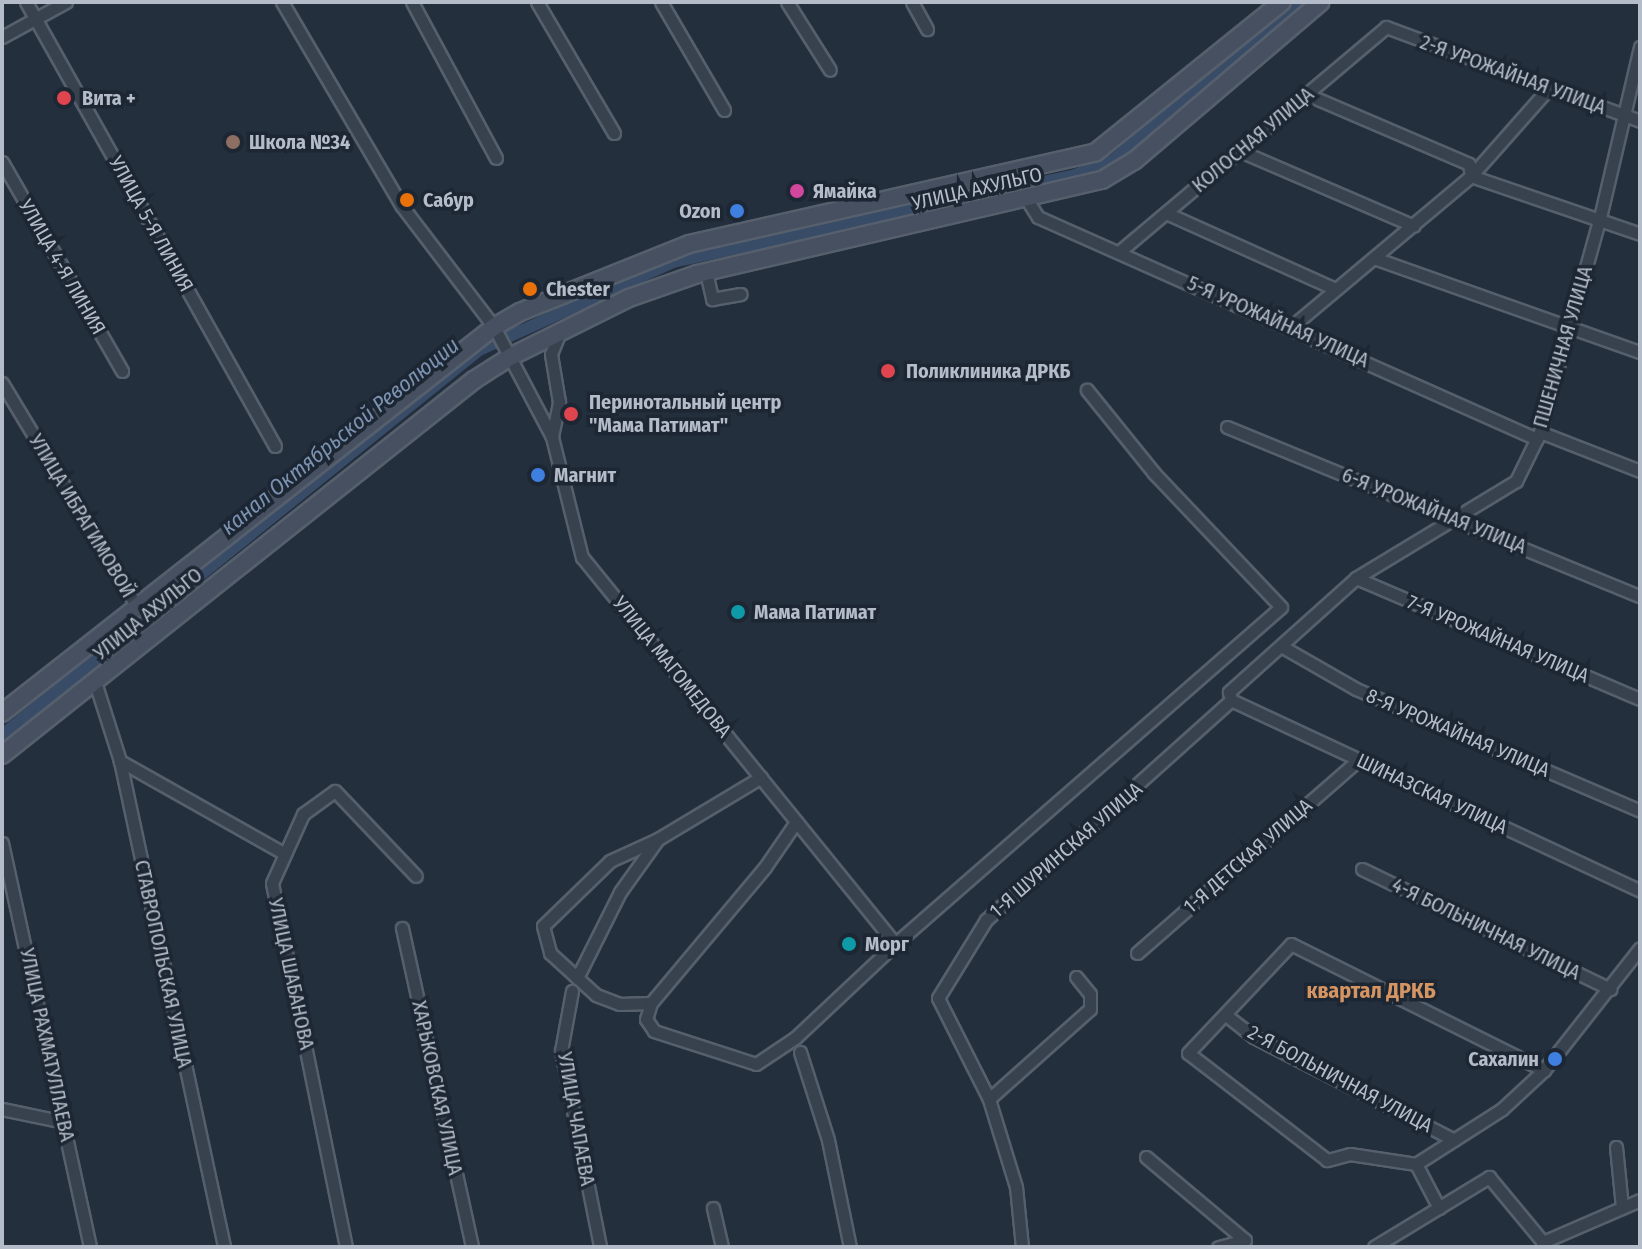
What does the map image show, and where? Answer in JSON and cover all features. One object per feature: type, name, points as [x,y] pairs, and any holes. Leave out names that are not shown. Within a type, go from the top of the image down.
[{"type":"main road","points":[[2,713],[494,327],[689,244],[1096,152],[1282,2]]},
{"type":"main road","name":"УЛИЦА АХУЛЬГО","points":[[2,755],[508,355],[651,289],[706,272],[1026,198],[1114,174],[1321,2]]},
{"type":"street","name":"УЛИЦА 5-Я ЛИНИЯ","points":[[26,2],[275,446]]},
{"type":"street","points":[[2,37],[66,2]]},
{"type":"street","points":[[282,2],[401,205],[494,327]]},
{"type":"street","points":[[412,2],[496,158]]},
{"type":"street","points":[[537,2],[614,133]]},
{"type":"street","points":[[661,2],[724,110]]},
{"type":"street","points":[[787,2],[830,70]]},
{"type":"street","points":[[912,2],[927,29]]},
{"type":"street","name":"2-Я УРОЖАЙНАЯ УЛИЦА","points":[[1386,27],[1640,121]]},
{"type":"street","name":"КОЛОСНАЯ УЛИЦА","points":[[1119,252],[1386,27]]},
{"type":"street","name":"ПШЕНИЧНАЯ УЛИЦА","points":[[1230,696],[1356,578],[1516,481],[1538,435],[1569,328],[1626,116],[1640,47]]},
{"type":"street","points":[[1291,327],[1471,176],[1548,89]]},
{"type":"street","points":[[1306,94],[1469,164],[1471,176]]},
{"type":"street","points":[[1240,151],[1414,226]]},
{"type":"street","name":"УЛИЦА 4-Я ЛИНИЯ","points":[[2,162],[122,371]]},
{"type":"street","points":[[1471,176],[1600,217],[1640,234]]},
{"type":"street","name":"5-Я УРОЖАЙНАЯ УЛИЦА","points":[[1026,198],[1038,217],[1538,435],[1640,471]]},
{"type":"street","points":[[1166,213],[1335,289]]},
{"type":"street","points":[[1374,258],[1640,352]]},
{"type":"street","points":[[706,272],[712,299],[741,294]]},
{"type":"street","name":"УЛИЦА МАГОМЕДОВА","points":[[494,327],[552,437],[582,557],[895,944]]},
{"type":"street","points":[[552,437],[559,402],[551,354],[560,330]]},
{"type":"street","name":"УЛИЦА ИБРАГИМОВОЙ","points":[[2,383],[137,607]]},
{"type":"street","points":[[796,822],[765,867],[651,1003],[646,1019],[654,1031],[756,1064],[795,1038],[895,944],[1281,607],[1154,473],[1087,390]]},
{"type":"street","name":"6-Я УРОЖАЙНАЯ УЛИЦА","points":[[1227,427],[1640,596]]},
{"type":"street","name":"7-Я УРОЖАЙНАЯ УЛИЦА","points":[[1356,578],[1640,699]]},
{"type":"street","name":"8-Я УРОЖАЙНАЯ УЛИЦА","points":[[1281,646],[1356,689],[1640,811]]},
{"type":"street","name":"СТАВРОПОЛЬСКАЯ УЛИЦА","points":[[95,682],[120,761],[224,1247]]},
{"type":"street","name":"ШИНАЗСКАЯ УЛИЦА","points":[[1230,696],[1358,760],[1640,891]]},
{"type":"street","name":"1-Я ШУРИНСКАЯ УЛИЦА","points":[[1022,1247],[1016,1187],[989,1099],[942,1012],[938,998],[986,920],[1230,696]]},
{"type":"street","name":"1-Я ДЕТСКАЯ УЛИЦА","points":[[1137,953],[1358,760]]},
{"type":"street","points":[[120,761],[285,854]]},
{"type":"street","points":[[651,1003],[619,1004],[596,995],[550,953],[543,926],[610,861],[658,839],[761,777]]},
{"type":"street","name":"УЛИЦА ШАБАНОВА","points":[[346,1247],[272,883],[303,814],[335,791],[416,876]]},
{"type":"street","points":[[577,978],[620,892],[658,839]]},
{"type":"street","name":"УЛИЦА РАХМАТУЛЛАЕВА","points":[[2,843],[90,1247]]},
{"type":"street","name":"4-Я БОЛЬНИЧНАЯ УЛИЦА","points":[[1362,869],[1610,989]]},
{"type":"street","name":"ХАРЬКОВСКАЯ УЛИЦА","points":[[402,928],[472,1247]]},
{"type":"street","points":[[1544,1070],[1291,944],[1227,1016],[1188,1053],[1327,1160],[1350,1154],[1416,1164],[1502,1109],[1544,1070],[1640,948]]},
{"type":"street","points":[[989,1099],[1090,1009],[1090,994],[1076,977]]},
{"type":"street","name":"УЛИЦА ЧАПАЕВА","points":[[572,991],[561,1051],[600,1247]]},
{"type":"street","name":"2-Я БОЛЬНИЧНАЯ УЛИЦА","points":[[1227,1016],[1254,1037],[1454,1140]]},
{"type":"street","points":[[800,1052],[828,1140],[850,1247]]},
{"type":"street","points":[[2,1109],[64,1122]]},
{"type":"street","points":[[1616,1147],[1624,1207]]},
{"type":"street","points":[[1146,1157],[1245,1240],[1218,1247]]},
{"type":"street","points":[[1416,1164],[1439,1208]]},
{"type":"street","points":[[1374,1247],[1489,1177],[1542,1244],[1640,1200]]},
{"type":"street","points":[[1624,1207],[1640,1211]]},
{"type":"street","points":[[713,1208],[722,1247]]},
{"type":"waterway","name":"канал Октябрьской Революции","points":[[2,735],[479,350],[673,262],[1072,176],[1112,161],[1303,2]]},
{"type":"place","name":"Вита +","points":[[64,98]]},
{"type":"place","name":"Школа №34","points":[[233,142]]},
{"type":"place","name":"Ямайка","points":[[797,191]]},
{"type":"place","name":"Сабур","points":[[407,200]]},
{"type":"place","name":"Ozon","points":[[737,211]]},
{"type":"place","name":"Chester","points":[[530,289]]},
{"type":"place","name":"Поликлиника ДРКБ","points":[[888,371]]},
{"type":"place","name":"Перинотальный центр \"Мама Патимат\"","points":[[571,414]]},
{"type":"place","name":"Магнит","points":[[538,475]]},
{"type":"place","name":"Мама Патимат","points":[[738,612]]},
{"type":"place","name":"Морг","points":[[849,944]]},
{"type":"place","name":"Сахалин","points":[[1555,1059]]},
{"type":"district","name":"квартал ДРКБ","points":[[1371,991]]}]
